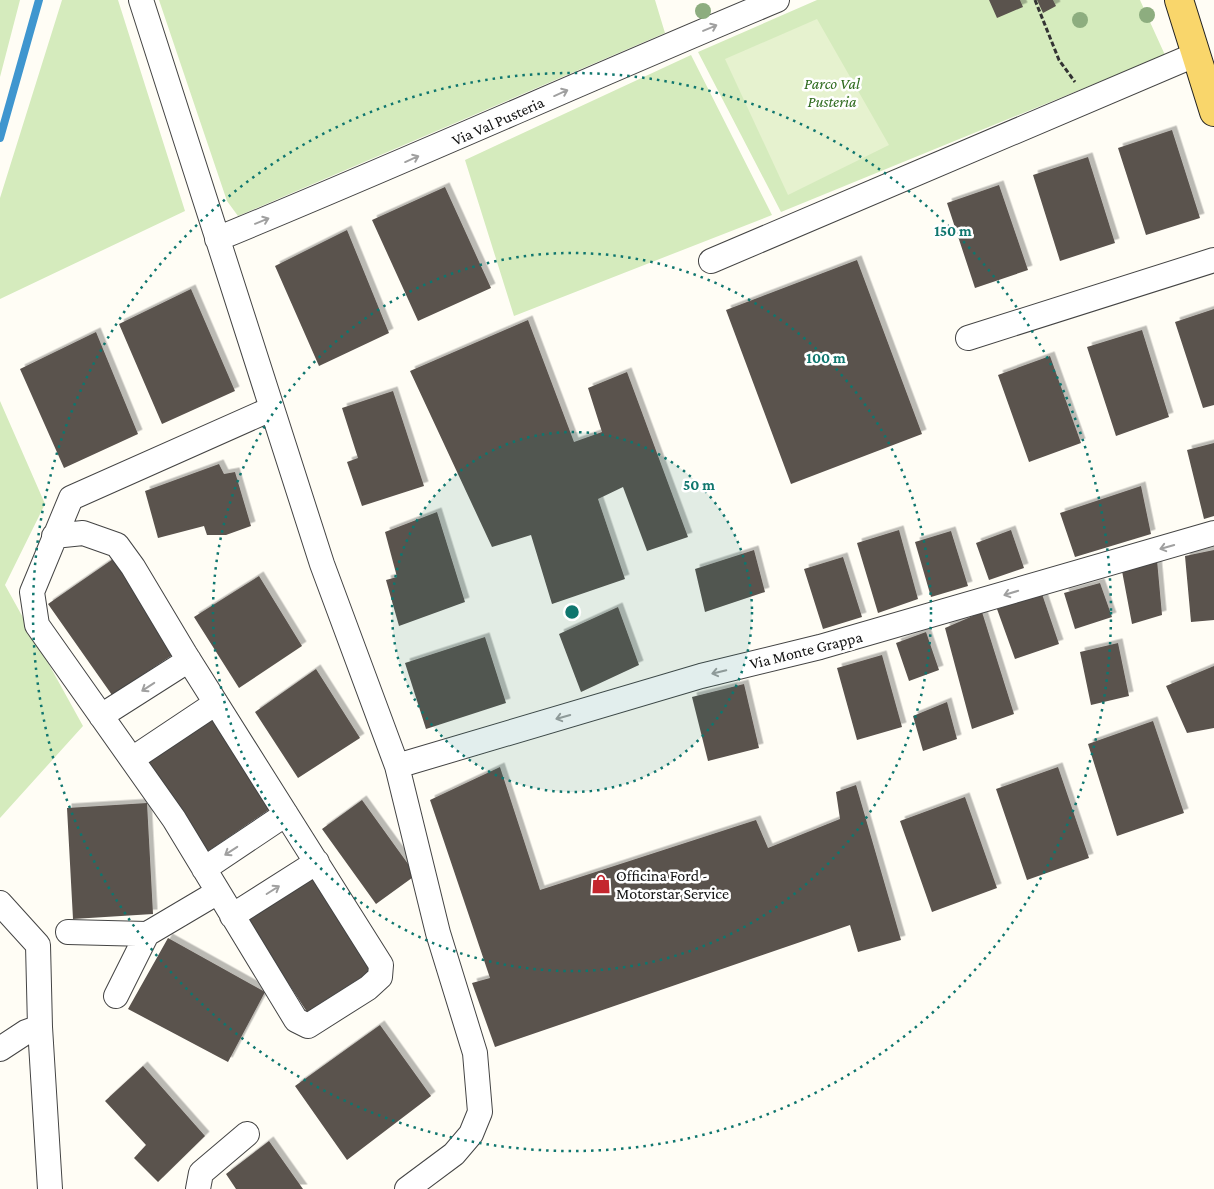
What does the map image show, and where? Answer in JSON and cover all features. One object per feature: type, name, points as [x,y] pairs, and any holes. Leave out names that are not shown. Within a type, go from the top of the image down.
[{"type":"main road","points":[[1180,0],[1214,112]]},
{"type":"street","points":[[141,0],[322,564],[397,766],[438,933],[474,1053],[480,1112],[471,1134],[454,1154],[407,1189]]},
{"type":"street","name":"Via Val Pusteria","points":[[217,239],[380,172],[657,50],[777,0]]},
{"type":"street","points":[[711,261],[1197,54]]},
{"type":"street","points":[[968,338],[1214,260]]},
{"type":"street","points":[[54,536],[83,533],[117,545],[133,567],[189,660],[381,965],[380,977],[368,988],[308,1026],[296,1020],[174,819],[37,625],[32,592],[54,536],[71,498],[272,409]]},
{"type":"street","name":"Via Monte Grappa","points":[[397,766],[701,676],[829,645],[1214,533]]},
{"type":"street","points":[[101,716],[189,660]]},
{"type":"street","points":[[132,759],[216,703]]},
{"type":"street","points":[[204,869],[286,814]]},
{"type":"street","points":[[232,916],[317,862]]},
{"type":"street","points":[[68,932],[147,934],[218,892]]},
{"type":"street","points":[[0,903],[38,945],[40,1026],[50,1189]]},
{"type":"street","points":[[116,996],[147,934]]},
{"type":"street","points":[[0,1049],[26,1032],[40,1026]]},
{"type":"street","points":[[198,1189],[202,1173],[247,1134]]},
{"type":"path","points":[[1035,0],[1059,60],[1091,98]]},
{"type":"green space","points":[[0,0],[20,0],[0,77]]},
{"type":"green space","points":[[62,0],[118,0],[185,211],[0,299],[0,198]]},
{"type":"green space","points":[[159,0],[655,0],[665,33],[238,216],[227,201]]},
{"type":"green space","name":"Parco Val Pusteria","points":[[817,0],[1140,0],[1165,55],[781,212],[698,52]]},
{"type":"green space","points":[[817,19],[889,145],[788,195],[725,59]]},
{"type":"green space","points":[[691,55],[772,215],[514,316],[465,160]]},
{"type":"green space","points":[[0,401],[45,504],[5,585],[83,726],[0,818]]},
{"type":"building","points":[[989,0],[1020,0],[1023,7],[997,18]]},
{"type":"building","points":[[1037,0],[1053,0],[1056,6],[1043,13]]},
{"type":"building","points":[[1172,130],[1200,218],[1146,235],[1118,148]]},
{"type":"building","points":[[1088,157],[1115,243],[1060,261],[1033,175]]},
{"type":"building","points":[[999,185],[1028,270],[975,288],[947,203]]},
{"type":"building","points":[[445,187],[491,288],[418,321],[372,220]]},
{"type":"building","points":[[347,230],[389,333],[319,366],[275,266]]},
{"type":"building","points":[[857,260],[922,434],[791,484],[726,310]]},
{"type":"building","points":[[191,289],[235,391],[162,424],[119,324]]},
{"type":"building","points":[[1214,309],[1214,405],[1203,408],[1175,322]]},
{"type":"building","points":[[528,320],[574,442],[602,432],[588,388],[627,372],[688,537],[647,551],[623,487],[598,499],[625,579],[552,604],[531,535],[492,547],[410,371]]},
{"type":"building","points":[[1142,330],[1169,417],[1116,436],[1087,347]]},
{"type":"building","points":[[96,332],[138,434],[64,468],[20,369]]},
{"type":"building","points":[[1050,356],[1081,443],[1029,462],[998,375]]},
{"type":"building","points":[[393,391],[424,486],[362,506],[347,462],[358,458],[342,408]]},
{"type":"building","points":[[1214,443],[1214,516],[1204,519],[1187,450]]},
{"type":"building","points":[[219,464],[224,474],[235,472],[251,526],[226,535],[207,535],[204,526],[158,538],[145,491]]},
{"type":"building","points":[[1141,486],[1151,534],[1075,557],[1060,513]]},
{"type":"building","points":[[437,512],[465,602],[399,626],[386,580],[397,577],[385,532]]},
{"type":"building","points":[[899,530],[918,599],[878,613],[857,543]]},
{"type":"building","points":[[1011,530],[1024,568],[989,580],[976,543]]},
{"type":"building","points":[[951,531],[968,586],[931,597],[915,542]]},
{"type":"building","points":[[754,550],[765,592],[705,612],[695,569]]},
{"type":"building","points":[[1214,550],[1214,620],[1191,622],[1185,556]]},
{"type":"building","points":[[116,557],[177,652],[112,695],[48,604]]},
{"type":"building","points":[[843,557],[862,617],[823,629],[804,569]]},
{"type":"building","points":[[1157,560],[1162,615],[1132,624],[1122,571]]},
{"type":"building","points":[[259,576],[302,646],[239,688],[194,617]]},
{"type":"building","points":[[1100,583],[1112,617],[1075,629],[1064,593]]},
{"type":"building","points":[[1042,594],[1059,644],[1015,659],[997,609]]},
{"type":"building","points":[[618,607],[639,665],[581,692],[559,634]]},
{"type":"building","points":[[982,612],[1014,714],[972,729],[945,628]]},
{"type":"building","points":[[926,632],[939,670],[909,681],[896,643]]},
{"type":"building","points":[[485,637],[506,703],[426,729],[405,663]]},
{"type":"building","points":[[1118,643],[1129,696],[1091,705],[1080,652]]},
{"type":"building","points":[[882,655],[902,727],[857,740],[837,668]]},
{"type":"building","points":[[1214,666],[1214,728],[1187,733],[1166,686]]},
{"type":"building","points":[[316,669],[360,738],[298,778],[255,712]]},
{"type":"building","points":[[744,684],[759,748],[708,761],[692,697]]},
{"type":"building","points":[[947,702],[957,739],[923,751],[913,716]]},
{"type":"building","points":[[214,714],[273,807],[207,852],[147,760]]},
{"type":"building","points":[[1153,721],[1184,813],[1117,836],[1088,744]]},
{"type":"building","points":[[500,767],[540,890],[756,820],[768,848],[840,819],[836,792],[856,785],[901,940],[858,952],[850,925],[495,1047],[472,983],[490,978],[430,800]]},
{"type":"building","points":[[1058,767],[1089,858],[1027,880],[996,789]]},
{"type":"building","points":[[965,797],[997,888],[932,912],[900,821]]},
{"type":"building","points":[[362,800],[416,875],[376,904],[322,829]]},
{"type":"building","points":[[147,803],[153,914],[73,919],[67,808]]},
{"type":"building","points":[[315,873],[373,970],[307,1012],[247,920]]},
{"type":"building","points":[[168,938],[265,992],[228,1062],[128,1009]]},
{"type":"building","points":[[380,1025],[431,1096],[347,1160],[295,1086]]},
{"type":"building","points":[[143,1066],[205,1136],[158,1182],[134,1158],[146,1145],[105,1101]]},
{"type":"building","points":[[269,1141],[303,1189],[236,1189],[226,1174]]},
{"type":"waterway","points":[[0,138],[39,0]]},
{"type":"place","name":"Officina Ford - Motorstar Service","points":[[601,884]]}]
